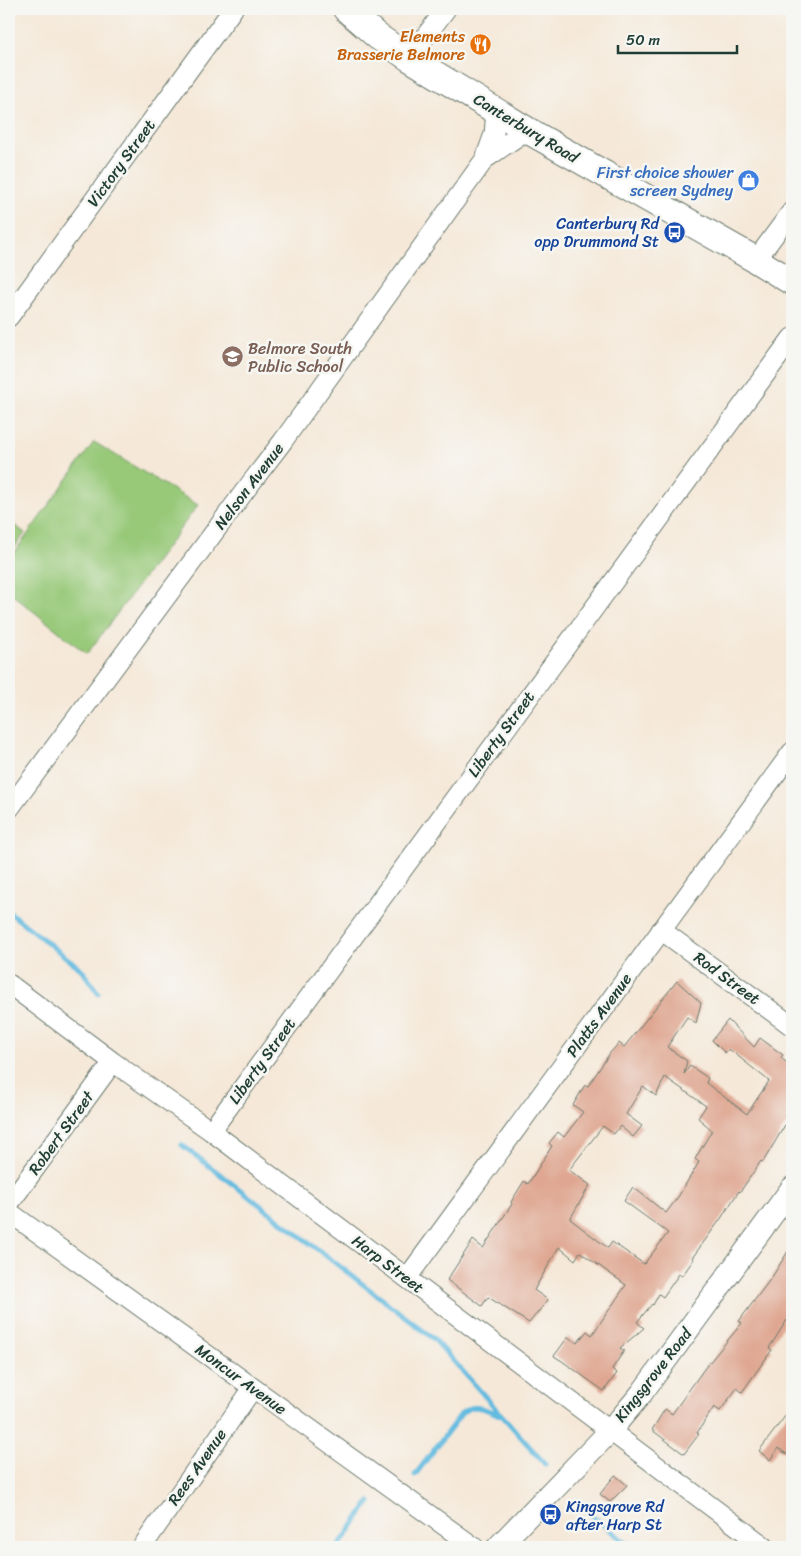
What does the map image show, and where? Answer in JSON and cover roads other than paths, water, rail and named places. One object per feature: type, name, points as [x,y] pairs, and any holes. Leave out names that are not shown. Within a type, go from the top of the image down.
[{"type":"highway","name":"Canterbury Road","points":[[346,9],[377,36],[409,58],[496,112],[792,282]]},
{"type":"main road","name":"Kingsgrove Road","points":[[498,1547],[610,1431],[641,1394],[792,1188]]},
{"type":"street","name":"Victory Street","points":[[9,317],[233,9]]},
{"type":"street","points":[[409,58],[446,9]]},
{"type":"street","name":"Nelson Avenue","points":[[9,809],[283,441],[486,159],[494,134],[496,112]]},
{"type":"street","name":"Nelson Avenue","points":[[486,159],[527,130]]},
{"type":"street","points":[[756,260],[792,211]]},
{"type":"street","name":"Liberty Street","points":[[211,1131],[792,338]]},
{"type":"street","name":"Platts Avenue","points":[[406,1278],[792,752]]},
{"type":"street","name":"Rod Street","points":[[661,930],[792,1026]]},
{"type":"street","name":"Harp Street","points":[[9,984],[113,1062],[211,1131],[765,1547]]},
{"type":"street","name":"Robert Street","points":[[9,1204],[113,1062]]},
{"type":"street","name":"Moncur Avenue","points":[[9,1212],[474,1547]]},
{"type":"street","name":"Rees Avenue","points":[[142,1547],[253,1388]]},
{"type":"waterway","points":[[9,912],[82,970],[98,993]]},
{"type":"waterway","points":[[182,1145],[434,1339],[545,1464]]},
{"type":"waterway","points":[[415,1475],[466,1410],[476,1407],[502,1416]]},
{"type":"waterway","points":[[578,1501],[590,1514],[631,1547]]},
{"type":"waterway","points":[[338,1547],[370,1502]]},
{"type":"place","name":"Elements Brasserie Belmore","points":[[481,45]]},
{"type":"place","name":"First choice shower screen Sydney","points":[[749,181]]},
{"type":"place","name":"Canterbury Rd opp Drummond St","points":[[675,232]]},
{"type":"place","name":"Belmore South Public School","points":[[232,357]]},
{"type":"place","name":"Kingsgrove Rd after Harp St","points":[[550,1515]]}]
